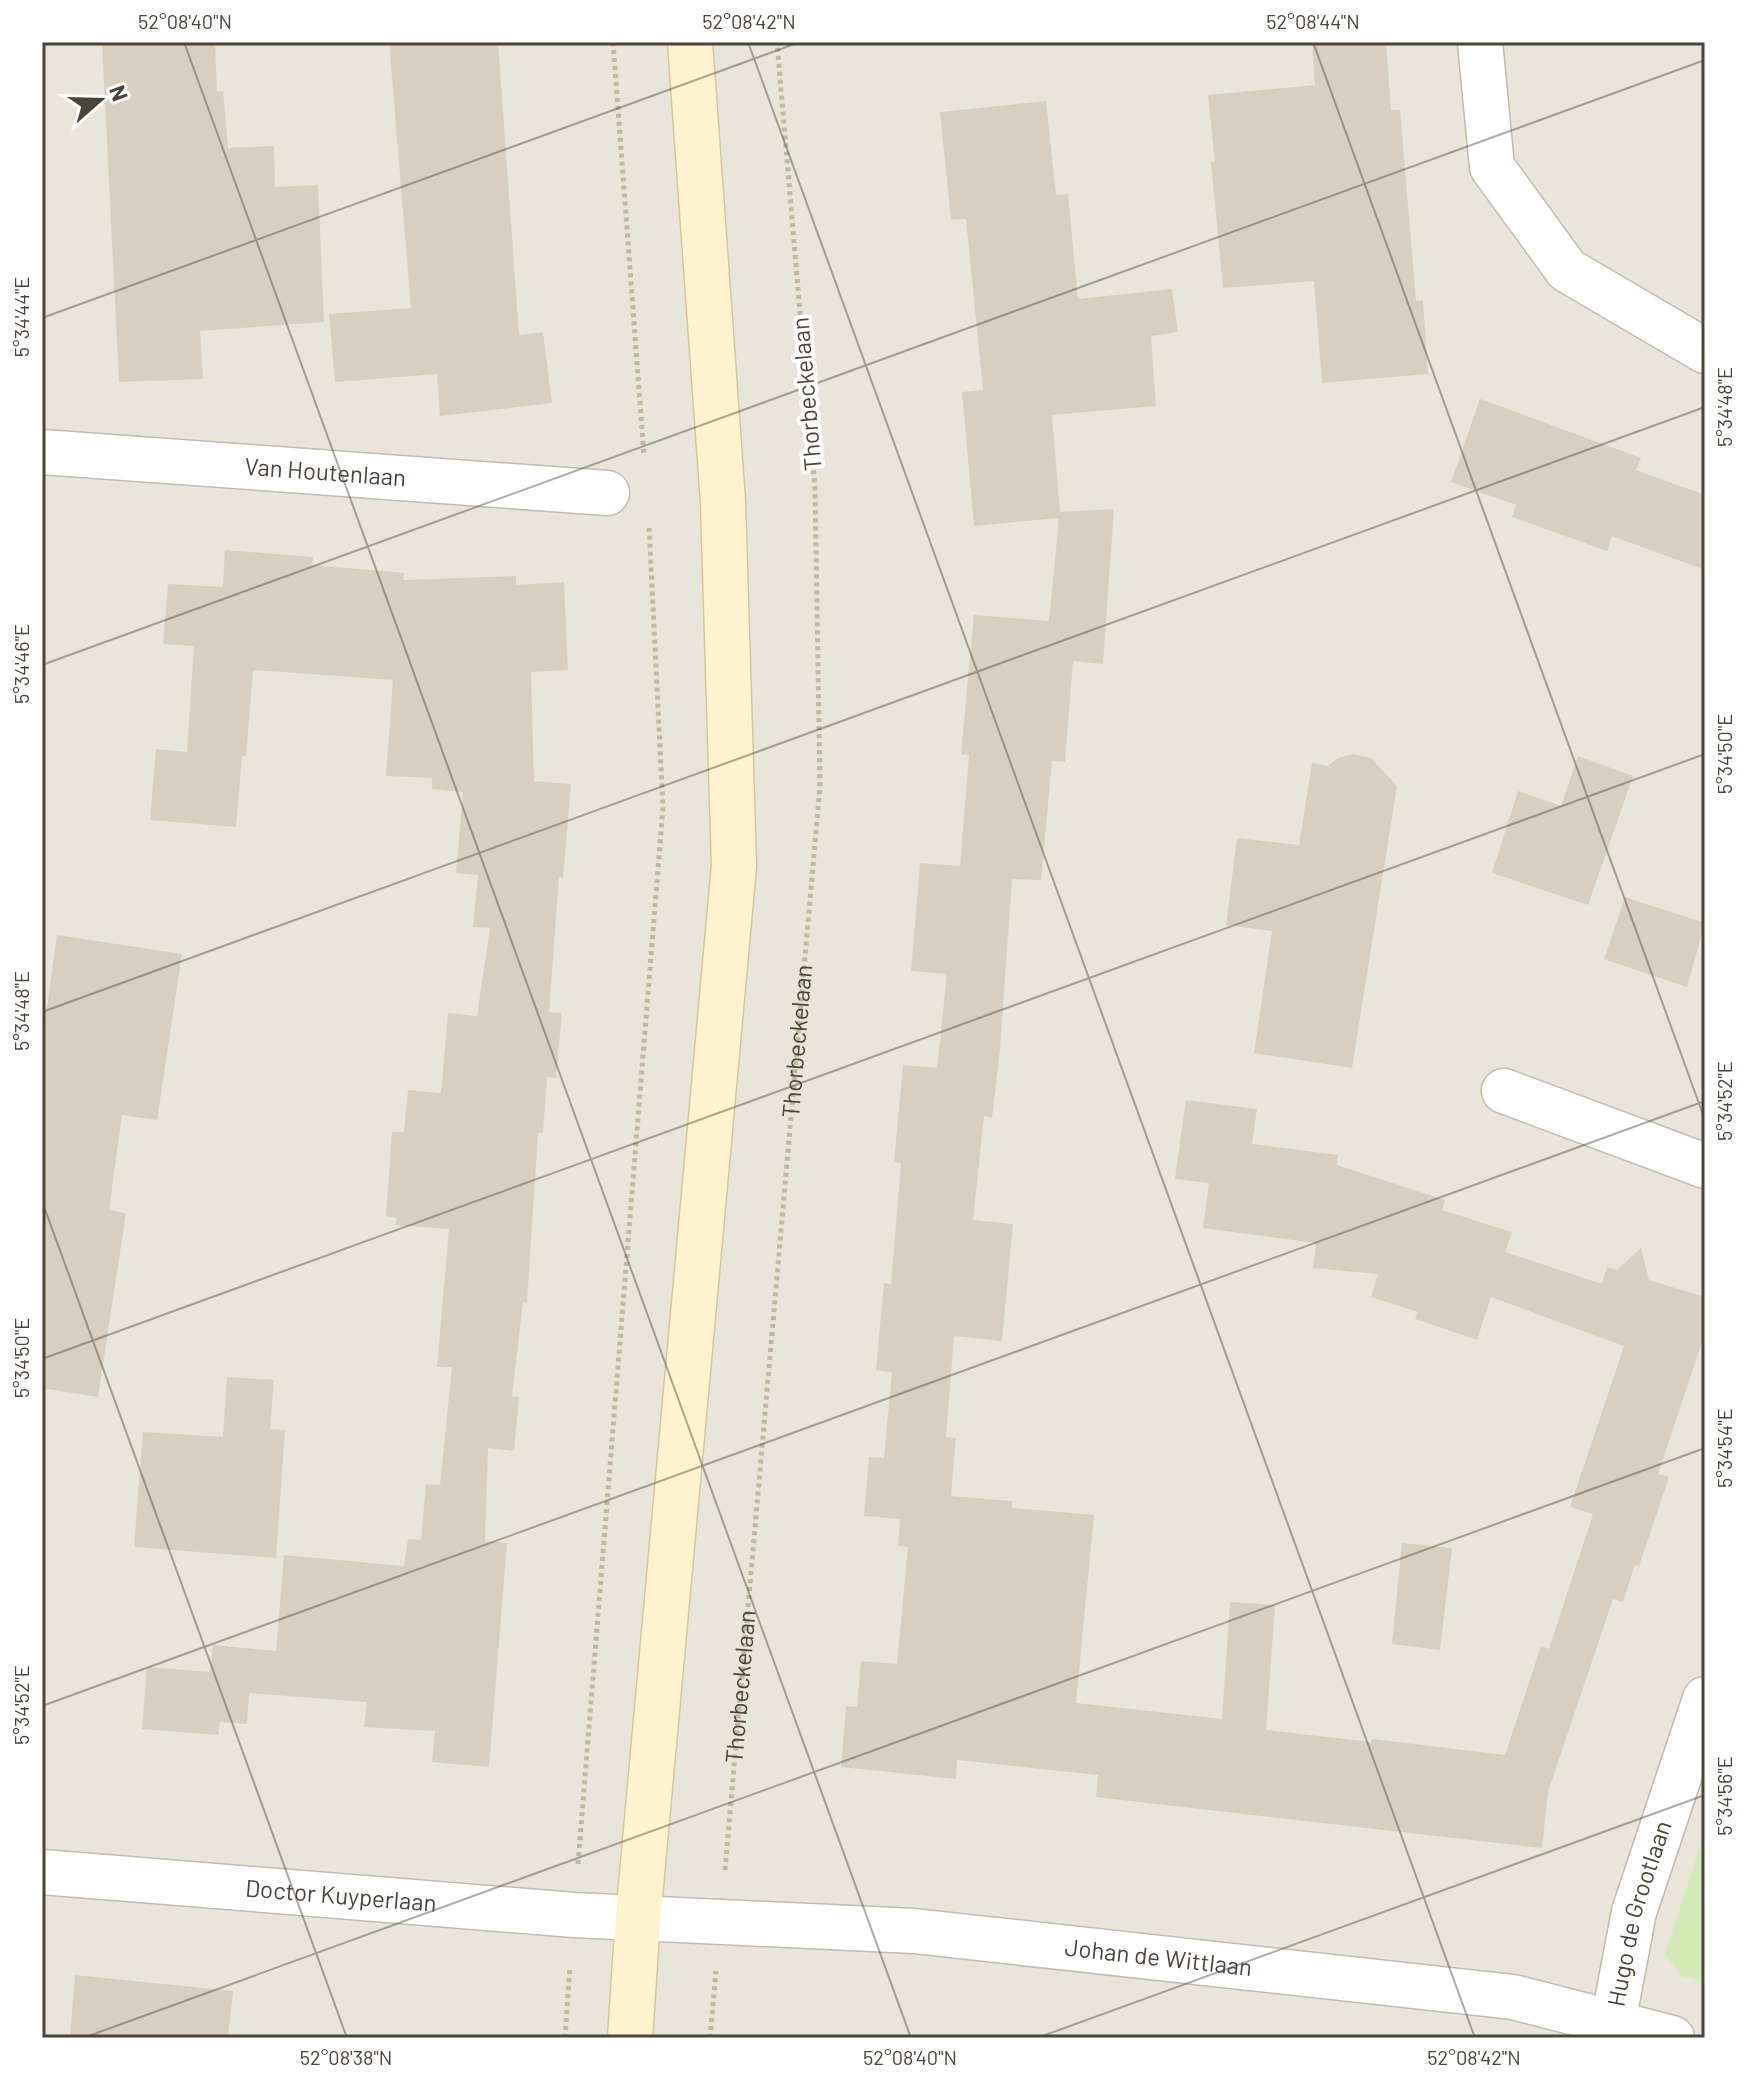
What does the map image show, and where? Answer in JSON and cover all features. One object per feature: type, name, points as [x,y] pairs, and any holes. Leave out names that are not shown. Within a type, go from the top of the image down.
[{"type":"main road","points":[[630,2038],[638,1918],[734,866],[723,502],[690,42]]},
{"type":"street","points":[[1480,42],[1492,167],[1567,270],[1705,351]]},
{"type":"street","name":"Van Houtenlaan","points":[[42,452],[607,493]]},
{"type":"street","points":[[1504,1091],[1705,1166]]},
{"type":"street","name":"Hugo de Grootlaan","points":[[1611,2030],[1634,1912],[1705,1699]]},
{"type":"street","name":"Doctor Kuyperlaan","points":[[42,1872],[638,1918]]},
{"type":"street","name":"Johan de Wittlaan","points":[[638,1918],[914,1931],[1481,1993],[1513,1997],[1611,2030],[1672,2038]]},
{"type":"path","points":[[613,42],[645,464]]},
{"type":"path","name":"Thorbeckelaan","points":[[710,2038],[820,786],[815,488],[777,42]]},
{"type":"path","points":[[565,2038],[663,807],[648,511]]},
{"type":"shaded area","points":[[42,42],[1705,42],[1705,2038],[42,2038]]},
{"type":"green space","points":[[1705,1832],[1705,1982],[1682,1976],[1665,1954]]},
{"type":"building","points":[[102,42],[215,42],[217,92],[223,91],[228,148],[274,146],[275,187],[318,185],[324,322],[200,331],[203,379],[119,382]]},
{"type":"building","points":[[389,42],[498,42],[519,335],[543,332],[552,403],[440,416],[437,374],[335,382],[329,314],[411,308]]},
{"type":"building","points":[[1312,42],[1386,42],[1391,110],[1400,110],[1416,301],[1423,300],[1428,374],[1322,383],[1314,281],[1223,288],[1208,95],[1315,85]]},
{"type":"building","points":[[1046,101],[1056,195],[1068,194],[1078,299],[1172,289],[1178,332],[1151,336],[1156,406],[1052,415],[1060,512],[1114,509],[1103,664],[1073,661],[1065,762],[1052,761],[1041,880],[1012,879],[1000,1050],[992,1118],[984,1116],[973,1220],[1013,1224],[1002,1341],[954,1336],[946,1437],[956,1438],[951,1496],[1012,1501],[1012,1508],[1094,1515],[1076,1703],[1222,1719],[1230,1602],[1275,1605],[1266,1730],[1505,1755],[1541,1646],[1549,1649],[1593,1514],[1570,1507],[1624,1346],[1491,1297],[1477,1340],[1415,1319],[1418,1312],[1371,1297],[1378,1274],[1313,1268],[1316,1243],[1203,1228],[1209,1183],[1175,1179],[1186,1100],[1257,1109],[1252,1144],[1338,1155],[1337,1165],[1445,1200],[1442,1210],[1512,1232],[1505,1252],[1602,1284],[1607,1267],[1617,1270],[1641,1248],[1649,1280],[1705,1297],[1705,1333],[1658,1474],[1669,1477],[1639,1566],[1635,1565],[1623,1602],[1613,1599],[1548,1792],[1542,1848],[1096,1797],[1098,1775],[957,1760],[956,1779],[841,1767],[846,1706],[857,1707],[861,1661],[897,1664],[908,1547],[898,1546],[900,1519],[864,1516],[869,1457],[884,1458],[892,1372],[876,1370],[884,1283],[891,1284],[901,1163],[894,1162],[903,1065],[937,1068],[947,974],[911,971],[920,863],[960,866],[969,755],[961,754],[974,615],[1049,621],[1059,518],[974,526],[962,392],[983,390],[966,219],[951,220],[940,112]]},
{"type":"building","points":[[1480,399],[1641,458],[1636,470],[1705,495],[1705,570],[1612,536],[1607,551],[1512,517],[1516,505],[1451,482]]},
{"type":"building","points":[[225,550],[313,557],[312,565],[404,573],[403,580],[516,576],[516,585],[564,582],[568,670],[531,672],[534,781],[571,784],[563,878],[559,877],[549,1012],[562,1013],[556,1078],[547,1077],[543,1133],[538,1133],[527,1303],[523,1302],[512,1396],[519,1397],[514,1451],[488,1448],[485,1541],[507,1543],[489,1767],[432,1762],[435,1731],[364,1727],[367,1702],[249,1693],[247,1724],[220,1722],[218,1735],[142,1729],[147,1667],[210,1672],[213,1645],[276,1651],[284,1555],[404,1566],[408,1539],[421,1540],[426,1484],[440,1485],[452,1367],[437,1367],[449,1229],[395,1225],[397,1218],[386,1216],[392,1132],[404,1132],[408,1090],[441,1093],[448,1013],[477,1016],[490,928],[473,927],[478,875],[456,873],[463,792],[432,789],[432,778],[386,776],[393,680],[253,670],[236,827],[150,820],[156,749],[187,752],[194,646],[163,644],[168,584],[223,587]]},
{"type":"building","points":[[1353,754],[1371,758],[1397,786],[1352,1068],[1254,1053],[1272,931],[1226,925],[1237,838],[1299,845],[1312,763],[1328,766],[1338,758]]},
{"type":"building","points":[[1578,756],[1633,776],[1588,905],[1492,873],[1518,791],[1561,806]]},
{"type":"building","points":[[1625,897],[1705,923],[1687,987],[1604,959]]},
{"type":"building","points":[[57,935],[182,954],[157,1120],[122,1115],[109,1210],[126,1213],[98,1397],[42,1388],[42,1044]]},
{"type":"building","points":[[227,1377],[274,1380],[270,1429],[285,1430],[276,1558],[134,1547],[143,1432],[223,1437]]},
{"type":"building","points":[[1402,1543],[1452,1548],[1440,1650],[1392,1644]]},
{"type":"building","points":[[75,1975],[233,1991],[228,2038],[70,2038]]}]
